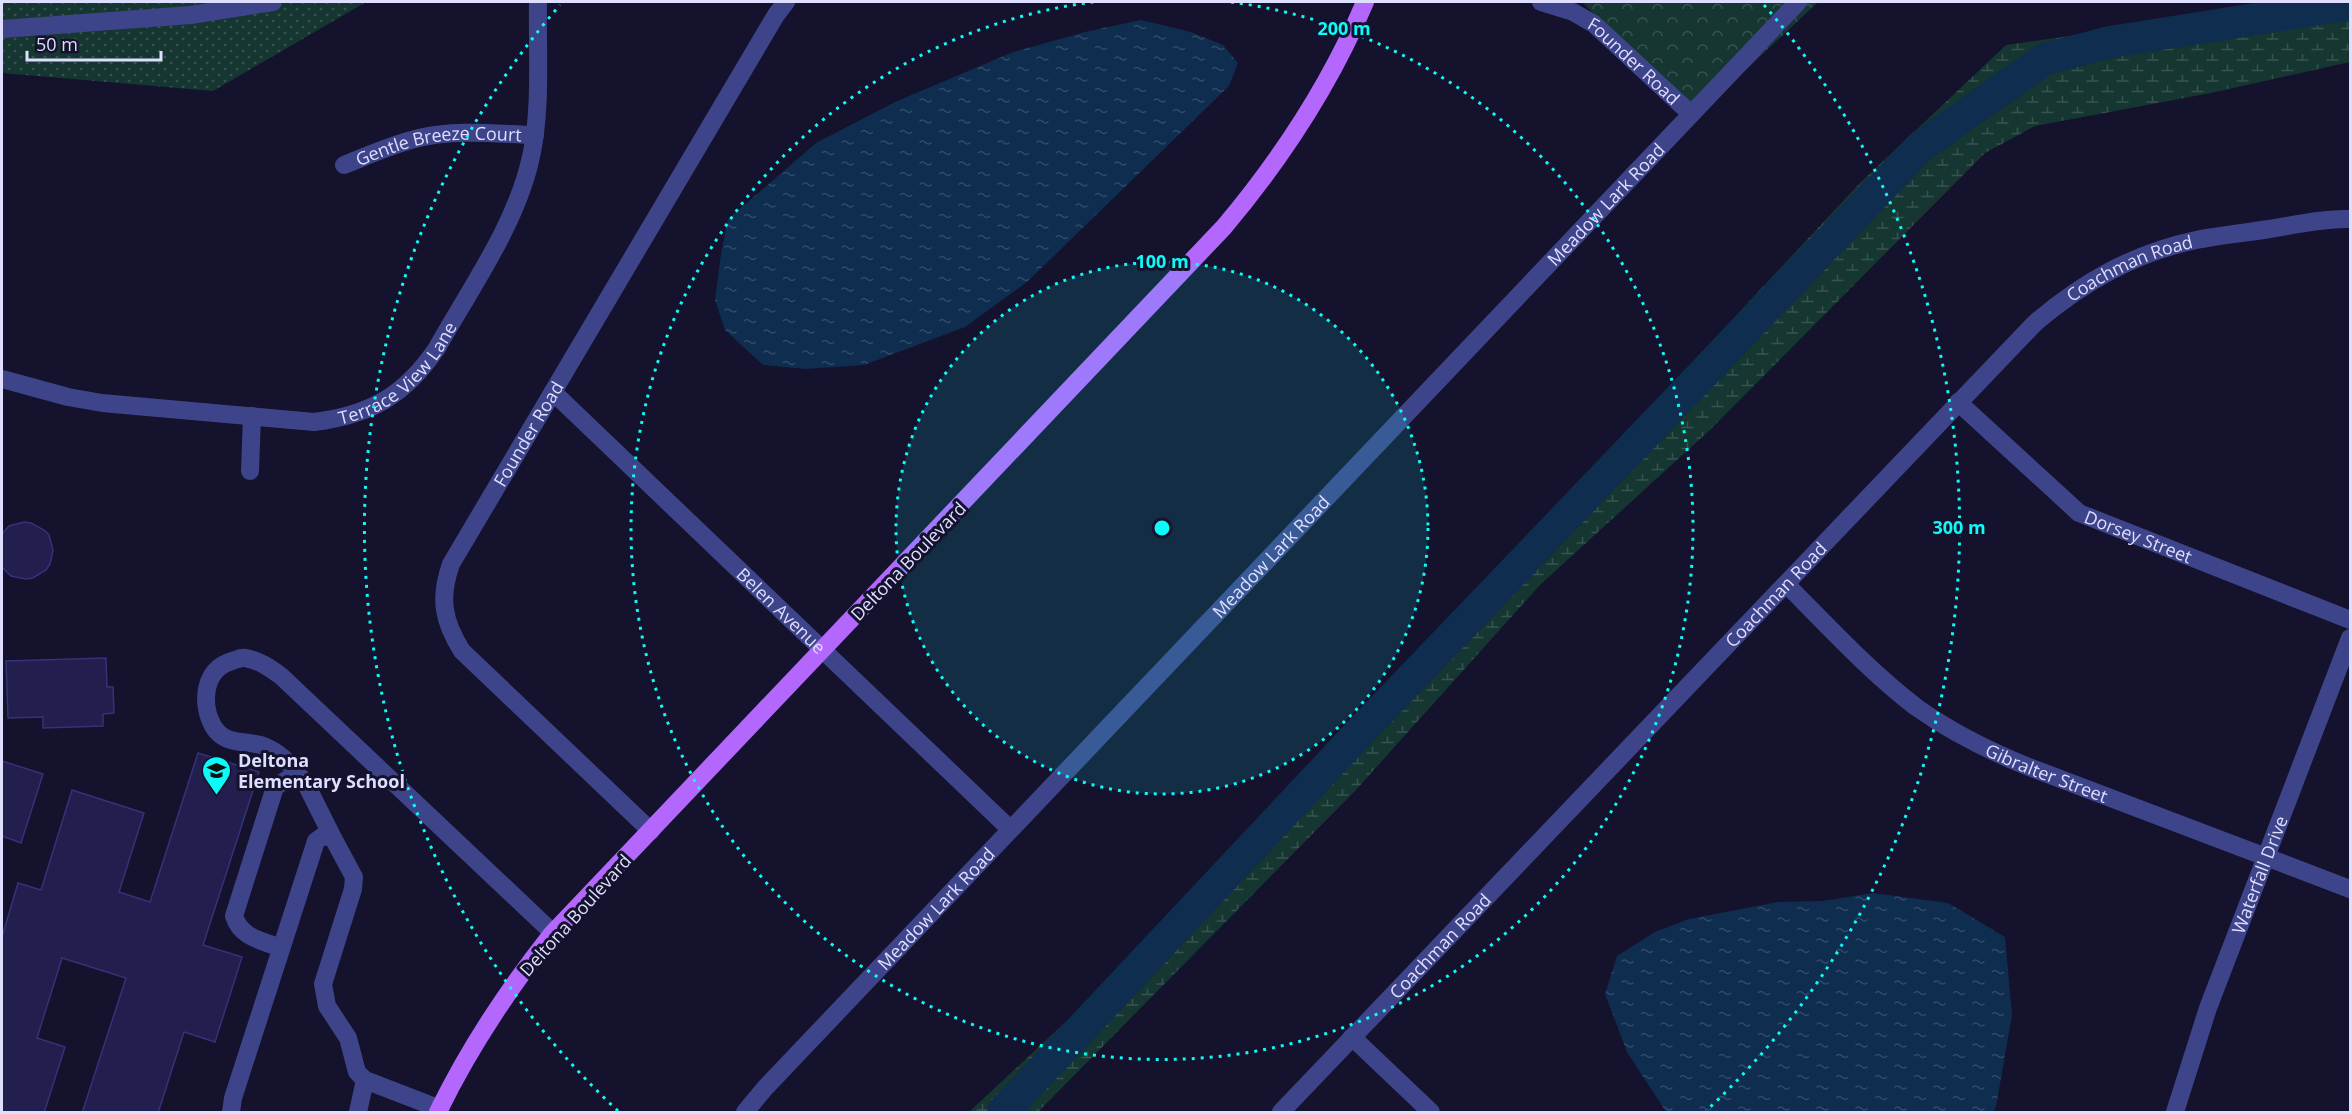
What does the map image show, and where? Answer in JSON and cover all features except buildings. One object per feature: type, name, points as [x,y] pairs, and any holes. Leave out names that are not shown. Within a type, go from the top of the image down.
[{"type":"main road","name":"Deltona Boulevard","points":[[439,1111],[457,1074],[488,1021],[520,975],[554,933],[1224,227],[1261,183],[1295,135],[1325,85],[1365,2]]},
{"type":"street","points":[[2,29],[191,15],[273,2]]},
{"type":"street","name":"Terrace View Lane","points":[[2,379],[102,403],[314,422],[340,419],[366,411],[405,387],[424,368],[437,348],[512,216],[523,187],[535,135],[538,2]]},
{"type":"street","name":"Founder Road","points":[[651,831],[462,651],[452,635],[445,616],[443,597],[451,564],[770,25],[786,2]]},
{"type":"street","name":"Founder Road","points":[[1542,2],[1573,12],[1594,24],[1691,114]]},
{"type":"street","name":"Meadow Lark Road","points":[[744,1113],[773,1079],[1010,829],[1798,2]]},
{"type":"street","name":"Gentle Breeze Court","points":[[345,165],[386,147],[420,137],[454,133],[535,135]]},
{"type":"street","name":"Coachman Road","points":[[1281,1113],[1958,402],[2035,323],[2064,298],[2097,276],[2159,249],[2197,240],[2350,219]]},
{"type":"street","name":"Belen Avenue","points":[[553,392],[1010,829]]},
{"type":"street","name":"Dorsey Street","points":[[1958,402],[2079,513],[2350,620]]},
{"type":"street","points":[[249,471],[252,416]]},
{"type":"street","name":"Gibralter Street","points":[[1785,584],[1883,680],[1948,728],[1990,751],[2350,889]]},
{"type":"street","name":"Waterfall Drive","points":[[2175,1113],[2208,1008],[2350,638]]},
{"type":"street","points":[[439,1111],[365,1080],[357,1072],[348,1038],[327,1006],[323,984],[353,889],[354,877],[307,786],[282,756],[265,746],[230,741],[214,728],[205,707],[206,691],[212,675],[225,663],[243,657],[266,664],[554,933]]},
{"type":"street","points":[[280,948],[245,934],[238,928],[234,916],[275,788],[286,780],[300,777]]},
{"type":"street","points":[[231,1113],[233,1098],[316,841],[323,836],[333,838]]},
{"type":"street","points":[[1352,1037],[1431,1113]]},
{"type":"street","points":[[358,1112],[365,1080]]},
{"type":"green space","points":[[2,2],[366,2],[213,91],[2,73]]},
{"type":"green space","points":[[1582,2],[1818,2],[1696,117]]},
{"type":"green space","points":[[2292,2],[2350,2],[2350,62],[2211,93],[2035,126],[1985,153],[1711,429],[1540,585],[1355,791],[1038,1112],[969,1112],[1208,889],[1642,416],[1860,183],[2006,45],[2090,33],[2233,18]]},
{"type":"water","points":[[1141,20],[1191,32],[1223,45],[1238,63],[1229,86],[1027,282],[965,327],[864,365],[806,369],[763,365],[725,330],[715,300],[728,219],[816,143],[895,102],[1013,52],[1085,32]]},
{"type":"water","points":[[1873,893],[1948,903],[2005,937],[2012,1015],[1996,1107],[1993,1112],[1666,1112],[1627,1052],[1605,994],[1617,956],[1655,932],[1689,919],[1778,902],[1823,901]]},
{"type":"waterway","points":[[1003,1112],[1357,735],[1921,146],[2045,59],[2110,42],[2350,4]]},
{"type":"place","name":"Deltona Elementary School","points":[[217,796]]}]
